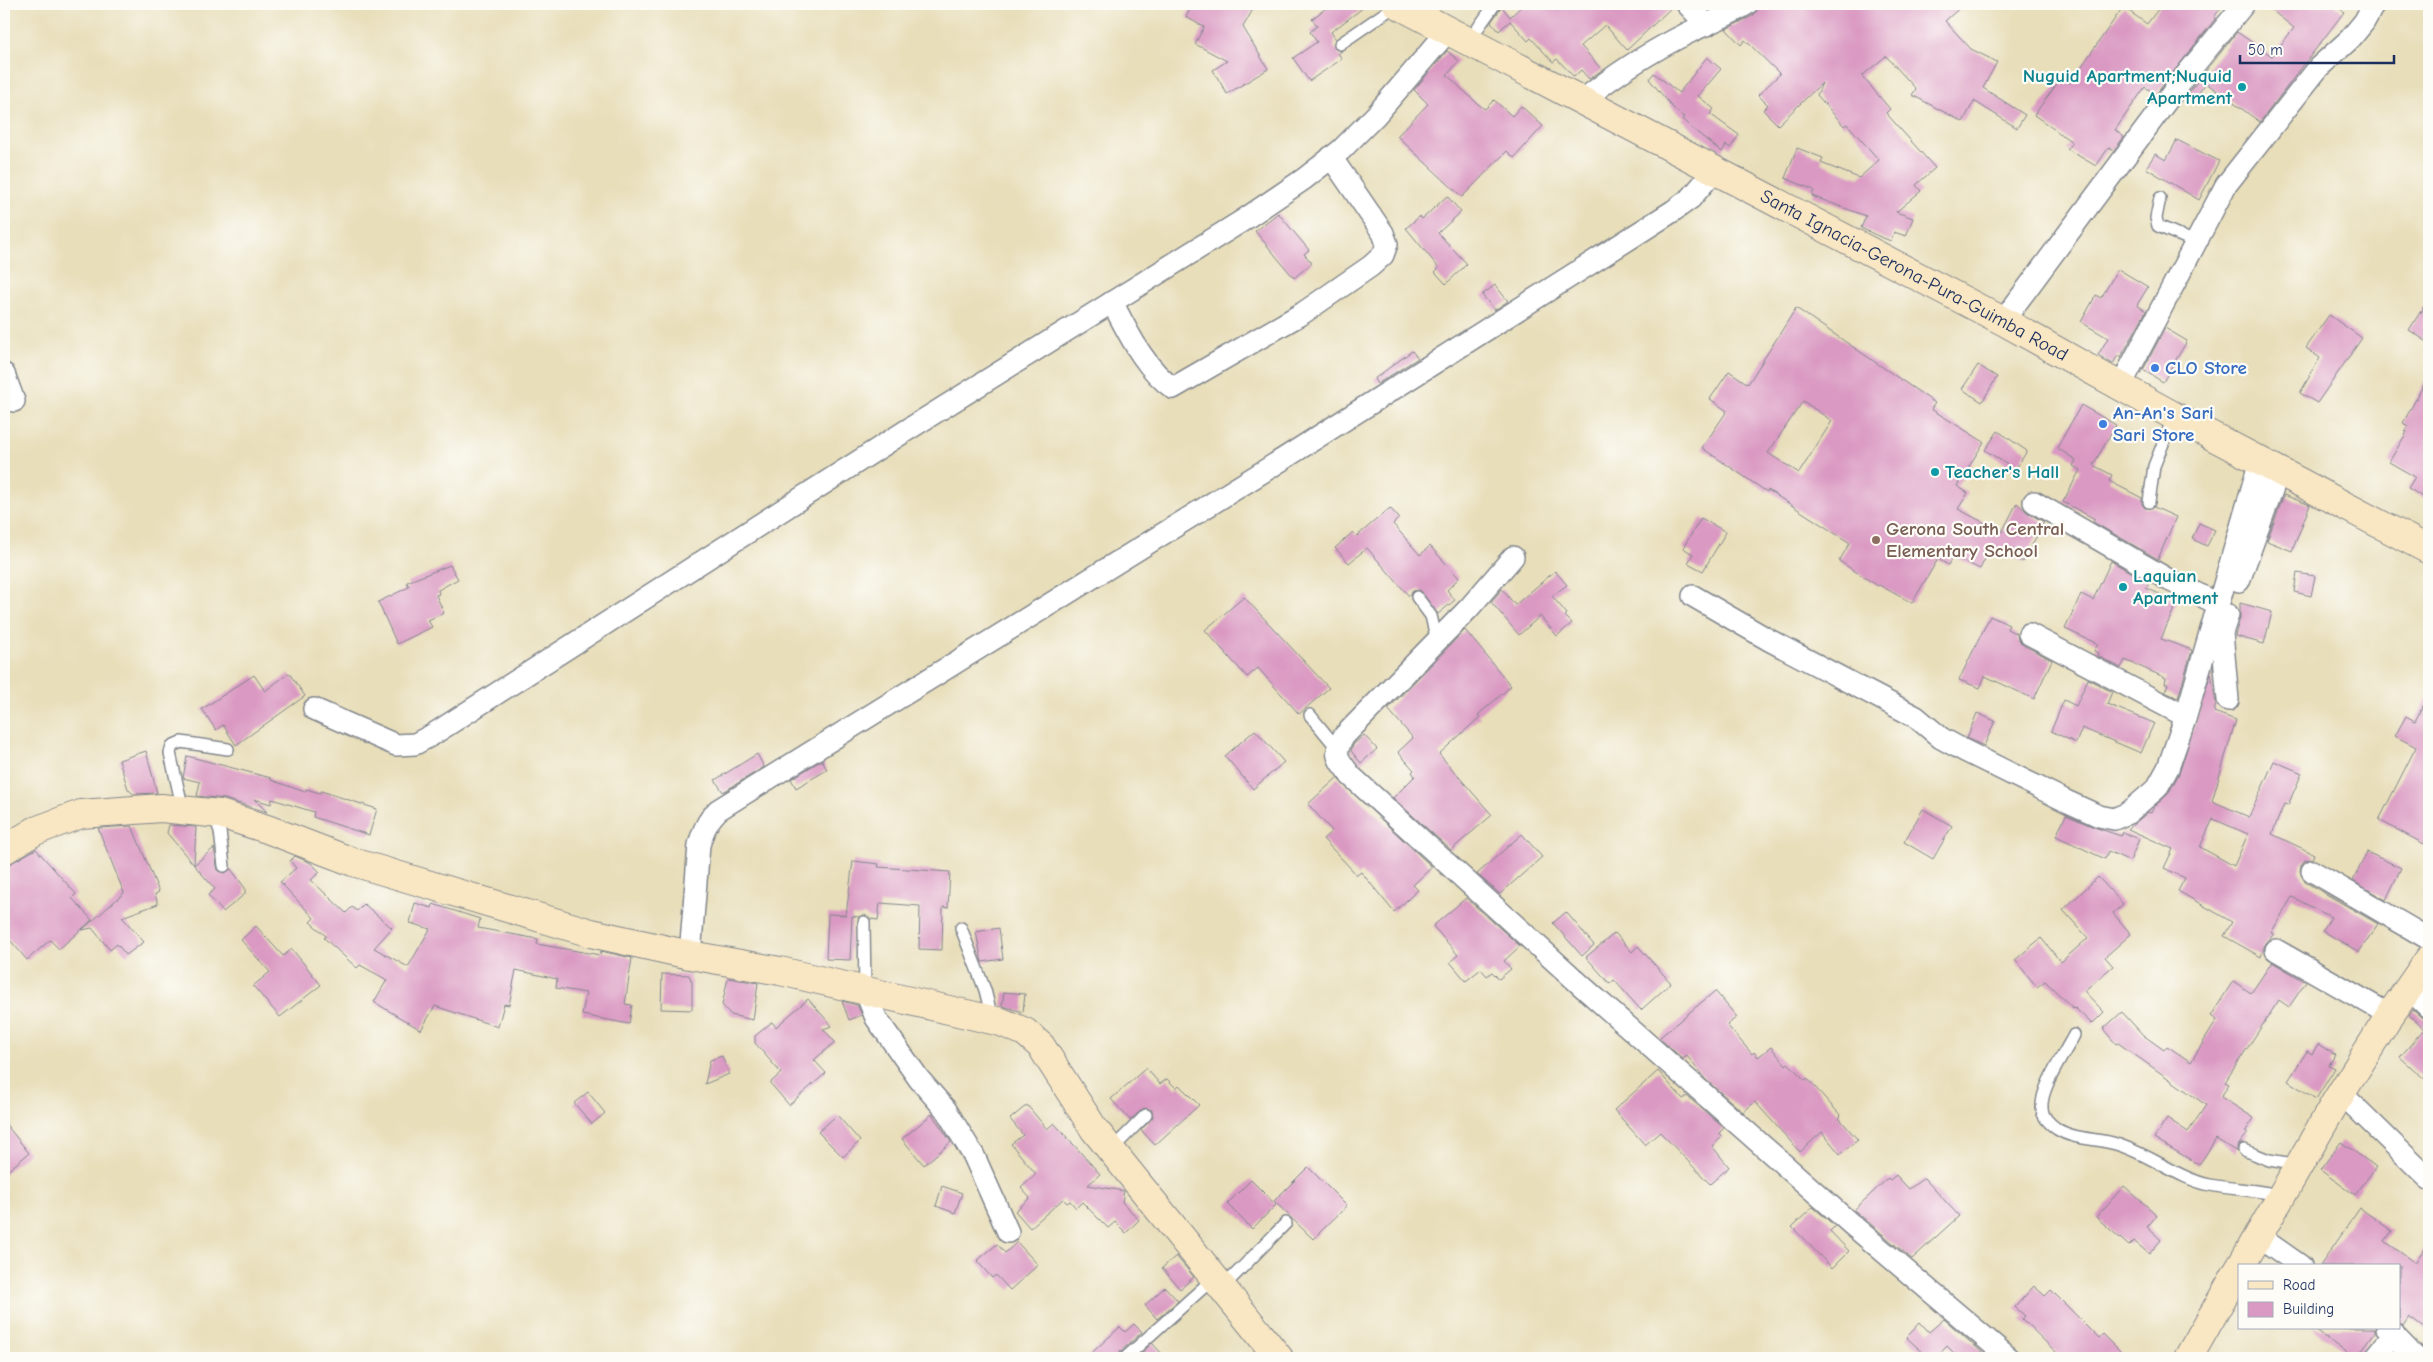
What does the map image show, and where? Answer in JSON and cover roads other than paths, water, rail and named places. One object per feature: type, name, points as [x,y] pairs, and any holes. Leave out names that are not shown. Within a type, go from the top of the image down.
[{"type":"street","name":"Santa Ignacia-Gerona-Pura-Guimba Road","points":[[1397,4],[2003,321],[2174,416],[2429,550]]},
{"type":"street","points":[[1687,4],[1707,26]]},
{"type":"street","points":[[1582,100],[1614,74],[1693,30],[1707,26],[1747,4]]},
{"type":"street","points":[[2003,321],[2185,76],[2244,4]]},
{"type":"street","points":[[2121,385],[2164,306],[2194,242],[2226,184],[2319,67],[2350,39],[2364,22],[2374,4]]},
{"type":"street","points":[[314,709],[396,745],[415,744],[904,432],[1242,221],[1331,157],[1458,37]]},
{"type":"street","points":[[1112,302],[1136,347],[1160,380],[1173,388],[1302,313],[1371,266],[1383,254],[1387,244],[1383,233],[1331,157]]},
{"type":"street","points":[[690,955],[699,845],[704,828],[718,810],[1261,472],[1672,211],[1690,198],[1714,171]]},
{"type":"street","points":[[4,374],[14,401]]},
{"type":"street","points":[[1693,596],[1769,640],[1916,716],[1942,738],[1965,752],[2099,816],[2114,819],[2128,813],[2157,788],[2168,768],[2186,716],[2218,604],[2269,466]]},
{"type":"street","points":[[2228,700],[2222,633],[2258,525],[2269,466]]},
{"type":"street","points":[[2034,502],[2169,580],[2218,604]]},
{"type":"street","points":[[1513,557],[1469,608],[1344,736],[1337,748],[1336,756],[1351,776],[1582,987],[1851,1224],[2009,1358]]},
{"type":"street","points":[[2029,634],[2186,716]]},
{"type":"street","points":[[4,850],[35,831],[81,814],[161,808],[214,813],[267,829],[353,862],[592,933],[690,955],[780,971],[865,990],[993,1020],[1025,1032],[1041,1046],[1094,1128],[1111,1150],[1279,1358]]},
{"type":"street","points":[[2312,871],[2429,939]]},
{"type":"street","points":[[2276,950],[2390,1015]]},
{"type":"street","points":[[2242,1264],[2341,1093],[2390,1015],[2429,959]]},
{"type":"street","points":[[2408,988],[2429,1008]]},
{"type":"street","points":[[865,990],[876,1018],[919,1079],[946,1110],[974,1156],[1008,1232]]},
{"type":"street","points":[[2341,1093],[2429,1179]]},
{"type":"street","points":[[2258,1236],[2298,1264]]},
{"type":"street","points":[[2188,1358],[2238,1271]]},
{"type":"street","points":[[2375,1358],[2390,1331],[2416,1358]]},
{"type":"lane","points":[[1340,44],[1397,4]]},
{"type":"lane","points":[[1458,37],[1495,4]]},
{"type":"lane","points":[[2160,198],[2156,218],[2158,226],[2194,242]]},
{"type":"lane","points":[[2149,502],[2154,466],[2174,416]]},
{"type":"lane","points":[[1418,597],[1431,616],[1437,641]]},
{"type":"lane","points":[[1310,715],[1337,748]]},
{"type":"lane","points":[[183,810],[170,754],[172,746],[181,742],[228,750]]},
{"type":"lane","points":[[214,813],[220,831],[224,866]]},
{"type":"lane","points":[[864,922],[865,990]]},
{"type":"lane","points":[[961,928],[985,990],[993,1020]]},
{"type":"lane","points":[[2074,1035],[2045,1090],[2042,1108],[2047,1121],[2057,1129],[2096,1141],[2114,1143],[2143,1153],[2209,1185],[2260,1190],[2282,1196]]},
{"type":"lane","points":[[1111,1150],[1146,1115]]},
{"type":"lane","points":[[2244,1150],[2269,1160],[2299,1165]]},
{"type":"lane","points":[[1125,1358],[1218,1283],[1286,1223]]},
{"type":"place","name":"Nuguid Apartment;Nuquid Apartment","points":[[2242,87]]},
{"type":"place","name":"CLO Store","points":[[2155,368]]},
{"type":"place","name":"An-An's Sari Sari Store","points":[[2103,424]]},
{"type":"place","name":"Teacher's Hall","points":[[1935,472]]},
{"type":"place","name":"Gerona South Central Elementary School","points":[[1876,540]]},
{"type":"place","name":"Laquian Apartment","points":[[2123,587]]}]
